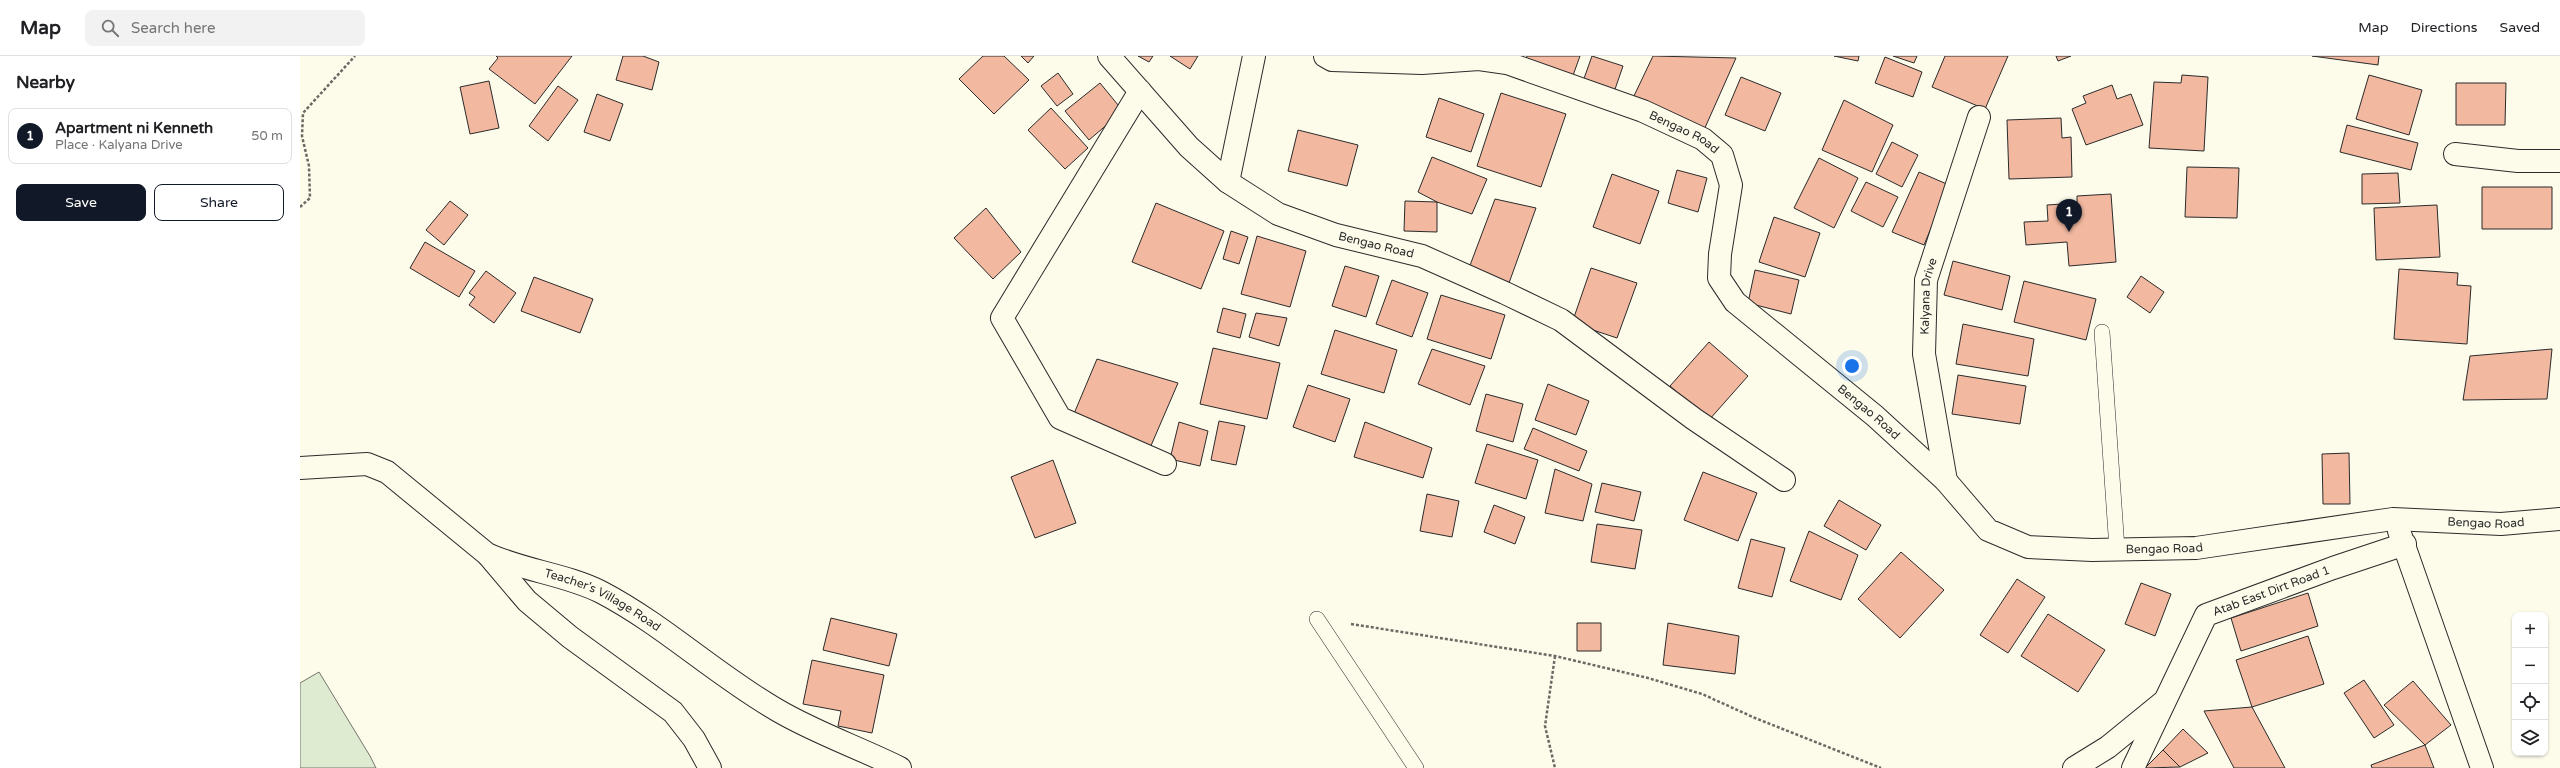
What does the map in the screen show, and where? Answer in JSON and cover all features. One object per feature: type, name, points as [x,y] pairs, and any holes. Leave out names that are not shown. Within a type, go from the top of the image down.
[{"type":"street","name":"Bengao Road","points":[[1109,56],[1189,147],[1228,182],[1278,214],[1336,235],[1422,256],[1505,292],[1561,320],[1694,419],[1784,480]]},
{"type":"street","points":[[1228,182],[1254,56]]},
{"type":"street","name":"Bengao Road","points":[[1324,56],[1332,60],[1422,63],[1480,59],[1507,63],[1643,111],[1703,139],[1722,155],[1730,185],[1720,254],[1719,278],[1735,302],[1875,416],[1946,481],[1988,530],[2028,547],[2117,549],[2196,548],[2394,519],[2501,524],[2560,519]]},
{"type":"street","points":[[1140,91],[1002,318],[1060,418],[1165,464]]},
{"type":"street","name":"Kalyana Drive","points":[[1946,481],[1924,354],[1926,280],[1978,117]]},
{"type":"street","points":[[2455,154],[2518,161],[2560,161]]},
{"type":"street","name":"Teacher's Village Road","points":[[300,468],[367,464],[388,472],[487,554],[502,561],[539,569],[600,592],[632,609],[777,710],[900,768]]},
{"type":"street","points":[[2394,519],[2405,544],[2482,768]]},
{"type":"street","name":"Atab East Dirt Road 1","points":[[2133,768],[2168,699],[2206,615],[2333,568],[2405,544]]},
{"type":"street","points":[[487,554],[528,601],[558,627],[673,712],[694,739],[710,768]]},
{"type":"street","points":[[2074,768],[2108,747],[2168,699]]},
{"type":"lane","points":[[2102,332],[2117,549]]},
{"type":"lane","points":[[1317,619],[1416,768]]},
{"type":"path","points":[[300,207],[310,198],[309,166],[302,136],[303,113],[355,56]]},
{"type":"path","points":[[1317,619],[1555,656],[1648,678],[1702,694],[1755,718],[1881,768]]},
{"type":"path","points":[[1555,656],[1545,726],[1555,768]]},
{"type":"green space","points":[[319,672],[376,768],[300,768],[300,683]]},
{"type":"building","points":[[496,56],[572,56],[535,104],[489,69],[498,58]]},
{"type":"building","points":[[623,56],[643,56],[659,62],[652,90],[616,80]]},
{"type":"building","points":[[983,56],[1004,56],[1029,80],[994,114],[959,79]]},
{"type":"building","points":[[1021,56],[1034,56],[1028,63]]},
{"type":"building","points":[[1138,56],[1153,56],[1149,62]]},
{"type":"building","points":[[1170,56],[1198,56],[1190,69]]},
{"type":"building","points":[[1527,56],[1580,56],[1571,81],[1524,64]]},
{"type":"building","points":[[1592,56],[1623,66],[1612,98],[1581,87]]},
{"type":"building","points":[[1653,56],[1736,58],[1704,130],[1633,98]]},
{"type":"building","points":[[1834,56],[1859,56],[1858,61]]},
{"type":"building","points":[[1893,56],[1917,56],[1914,63]]},
{"type":"building","points":[[1945,56],[2008,56],[1985,109],[1932,87]]},
{"type":"building","points":[[2056,56],[2071,56],[2058,61]]},
{"type":"building","points":[[2312,56],[2379,56],[2378,65]]},
{"type":"building","points":[[1885,57],[1922,72],[1913,97],[1875,83]]},
{"type":"building","points":[[1058,73],[1073,94],[1057,106],[1041,86]]},
{"type":"building","points":[[2182,75],[2208,77],[2204,151],[2149,148],[2154,82],[2181,83]]},
{"type":"building","points":[[2369,75],[2422,90],[2409,135],[2356,119]]},
{"type":"building","points":[[1741,77],[1781,93],[1765,131],[1725,115]]},
{"type":"building","points":[[489,81],[499,128],[470,134],[460,87]]},
{"type":"building","points":[[1100,83],[1123,111],[1089,140],[1065,111]]},
{"type":"building","points":[[2456,83],[2506,83],[2505,125],[2456,125]]},
{"type":"building","points":[[2112,85],[2117,99],[2131,94],[2143,125],[2086,145],[2072,109],[2086,103],[2083,96]]},
{"type":"building","points":[[558,86],[578,100],[548,141],[529,126]]},
{"type":"building","points":[[1501,93],[1566,114],[1541,187],[1477,166]]},
{"type":"building","points":[[597,94],[623,104],[610,141],[584,132]]},
{"type":"building","points":[[1439,98],[1484,114],[1471,152],[1426,137]]},
{"type":"building","points":[[1844,100],[1893,125],[1872,172],[1822,150]]},
{"type":"building","points":[[1051,108],[1088,148],[1065,169],[1028,130]]},
{"type":"building","points":[[2061,118],[2062,138],[2071,137],[2072,177],[2009,179],[2007,120]]},
{"type":"building","points":[[2347,125],[2418,143],[2411,170],[2340,152]]},
{"type":"building","points":[[1298,130],[1358,145],[1347,186],[1288,171]]},
{"type":"building","points":[[1892,142],[1918,155],[1902,187],[1876,174]]},
{"type":"building","points":[[1432,157],[1487,179],[1472,214],[1437,202],[1418,192]]},
{"type":"building","points":[[1819,158],[1858,178],[1834,228],[1794,208]]},
{"type":"building","points":[[2187,167],[2239,168],[2237,218],[2185,217]]},
{"type":"building","points":[[1677,170],[1707,178],[1698,212],[1668,203]]},
{"type":"building","points":[[1919,172],[1949,185],[1924,245],[1892,232]]},
{"type":"building","points":[[2398,173],[2400,203],[2362,204],[2362,174]]},
{"type":"building","points":[[1612,174],[1659,191],[1640,244],[1593,227]]},
{"type":"building","points":[[1866,182],[1898,197],[1883,227],[1851,211]]},
{"type":"building","points":[[2482,187],[2552,187],[2552,229],[2482,229]]},
{"type":"building","points":[[2111,194],[2116,262],[2069,266],[2067,242],[2026,245],[2024,222],[2048,221],[2047,205],[2077,203],[2077,196]]},
{"type":"building","points":[[1495,199],[1536,208],[1509,283],[1469,268]]},
{"type":"building","points":[[450,201],[468,215],[444,245],[426,230]]},
{"type":"building","points":[[1405,201],[1437,202],[1437,232],[1404,231]]},
{"type":"building","points":[[1156,203],[1224,231],[1201,289],[1132,262]]},
{"type":"building","points":[[2437,205],[2440,257],[2376,260],[2374,208]]},
{"type":"building","points":[[986,208],[1021,252],[993,279],[954,238]]},
{"type":"building","points":[[1774,217],[1820,233],[1805,277],[1759,262]]},
{"type":"building","points":[[1231,231],[1248,237],[1239,264],[1223,259]]},
{"type":"building","points":[[1257,236],[1306,251],[1290,307],[1241,294]]},
{"type":"building","points":[[425,242],[475,271],[459,297],[410,268]]},
{"type":"building","points":[[1953,261],[2010,276],[2002,310],[1944,295]]},
{"type":"building","points":[[1345,266],[1379,276],[1366,317],[1332,306]]},
{"type":"building","points":[[1591,268],[1637,283],[1617,338],[1572,323]]},
{"type":"building","points":[[2399,269],[2458,273],[2457,285],[2471,286],[2467,344],[2394,339]]},
{"type":"building","points":[[1755,270],[1799,280],[1791,314],[1748,303]]},
{"type":"building","points":[[486,271],[516,293],[494,323],[469,305],[475,297],[469,293]]},
{"type":"building","points":[[2141,276],[2164,292],[2150,313],[2127,297]]},
{"type":"building","points":[[534,277],[593,299],[580,333],[521,311]]},
{"type":"building","points":[[1392,280],[1428,293],[1412,337],[1376,324]]},
{"type":"building","points":[[2024,281],[2096,299],[2086,340],[2014,322]]},
{"type":"building","points":[[1441,295],[1505,315],[1491,359],[1427,339]]},
{"type":"building","points":[[1223,308],[1246,314],[1240,338],[1217,332]]},
{"type":"building","points":[[1256,313],[1287,318],[1279,346],[1249,337]]},
{"type":"building","points":[[1963,324],[2034,339],[2028,376],[1956,364]]},
{"type":"building","points":[[1335,330],[1397,350],[1384,393],[1321,374]]},
{"type":"building","points":[[1709,342],[1748,376],[1709,420],[1670,386]]},
{"type":"building","points":[[1213,348],[1280,363],[1267,419],[1200,404]]},
{"type":"building","points":[[1432,349],[1485,366],[1470,405],[1418,384]]},
{"type":"building","points":[[2552,349],[2547,399],[2463,400],[2470,356]]},
{"type":"building","points":[[1097,359],[1178,383],[1150,448],[1073,416]]},
{"type":"building","points":[[1958,375],[2026,386],[2020,424],[1952,414]]},
{"type":"building","points":[[1548,384],[1589,401],[1576,435],[1535,420]]},
{"type":"building","points":[[1308,385],[1350,399],[1335,442],[1293,427]]},
{"type":"building","points":[[1486,394],[1523,404],[1513,442],[1476,431]]},
{"type":"building","points":[[1219,421],[1245,426],[1236,465],[1211,460]]},
{"type":"building","points":[[1179,422],[1208,431],[1200,466],[1170,459]]},
{"type":"building","points":[[1365,422],[1432,448],[1423,478],[1354,457]]},
{"type":"building","points":[[1533,428],[1587,451],[1579,471],[1524,449]]},
{"type":"building","points":[[1487,444],[1538,460],[1526,499],[1475,483]]},
{"type":"building","points":[[2349,453],[2350,504],[2323,504],[2322,454]]},
{"type":"building","points":[[1053,460],[1076,523],[1035,538],[1011,477]]},
{"type":"building","points":[[1555,469],[1592,484],[1583,521],[1545,513]]},
{"type":"building","points":[[1703,472],[1757,493],[1738,541],[1684,520]]},
{"type":"building","points":[[1602,483],[1641,492],[1634,521],[1595,512]]},
{"type":"building","points":[[1427,494],[1459,501],[1452,537],[1420,531]]},
{"type":"building","points":[[1839,500],[1881,525],[1866,550],[1824,526]]},
{"type":"building","points":[[1494,505],[1525,517],[1515,544],[1484,532]]},
{"type":"building","points":[[1597,524],[1642,530],[1635,569],[1591,562]]},
{"type":"building","points":[[1809,531],[1858,555],[1841,600],[1790,581]]},
{"type":"building","points":[[1751,539],[1785,548],[1772,597],[1738,588]]},
{"type":"building","points":[[1901,552],[1944,590],[1900,638],[1858,599]]},
{"type":"building","points":[[2017,579],[2045,597],[2008,653],[1980,635]]},
{"type":"building","points":[[2141,583],[2171,594],[2155,636],[2125,624]]},
{"type":"building","points":[[2308,593],[2318,626],[2241,651],[2231,618]]},
{"type":"building","points":[[2048,614],[2105,650],[2078,692],[2021,656]]},
{"type":"building","points":[[831,618],[897,634],[889,666],[823,650]]},
{"type":"building","points":[[1577,623],[1601,623],[1601,651],[1577,651]]},
{"type":"building","points":[[1668,623],[1739,636],[1735,674],[1663,665]]},
{"type":"building","points":[[2308,636],[2324,684],[2252,707],[2236,660]]},
{"type":"building","points":[[812,660],[884,675],[872,733],[838,726],[841,711],[803,704]]},
{"type":"building","points":[[2364,680],[2394,725],[2374,738],[2344,693]]},
{"type":"building","points":[[2413,681],[2451,725],[2425,745],[2384,705]]},
{"type":"building","points":[[2252,707],[2285,768],[2234,768],[2204,711]]},
{"type":"building","points":[[2183,729],[2208,753],[2180,767],[2163,750]]},
{"type":"building","points":[[2425,745],[2434,768],[2372,768],[2371,765]]},
{"type":"building","points":[[2163,750],[2180,767],[2145,768]]},
{"type":"place","name":"Apartment ni Kenneth","points":[[2069,232]]}]
